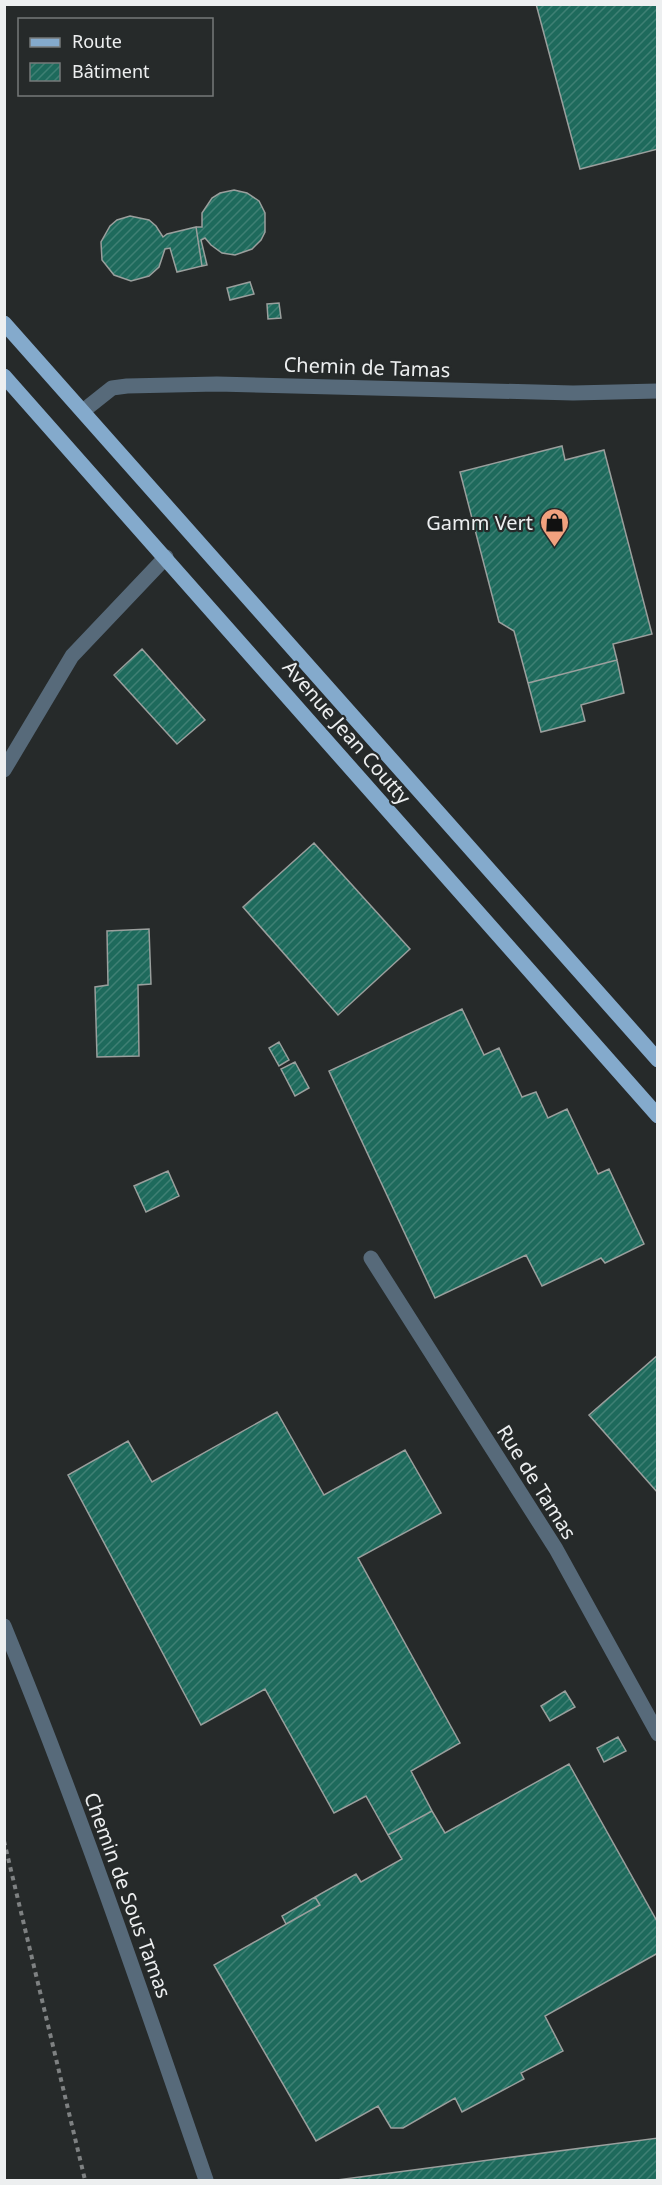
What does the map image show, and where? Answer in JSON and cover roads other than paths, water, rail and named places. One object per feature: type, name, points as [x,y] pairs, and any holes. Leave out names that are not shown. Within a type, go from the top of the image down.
[{"type":"main road","name":"Avenue Jean Coutty","points":[[4,323],[657,1060]]},
{"type":"main road","name":"Avenue Jean Coutty","points":[[4,376],[657,1116]]},
{"type":"street","name":"Chemin de Tamas","points":[[83,411],[112,388],[128,386],[217,384],[573,393],[657,391]]},
{"type":"street","points":[[4,770],[72,656],[166,557]]},
{"type":"street","name":"Rue de Tamas","points":[[371,1258],[556,1548],[657,1734]]},
{"type":"street","name":"Chemin de Sous Tamas","points":[[4,1626],[27,1681],[132,1965],[206,2181]]},
{"type":"place","name":"Gamm Vert","points":[[554,548]]}]
